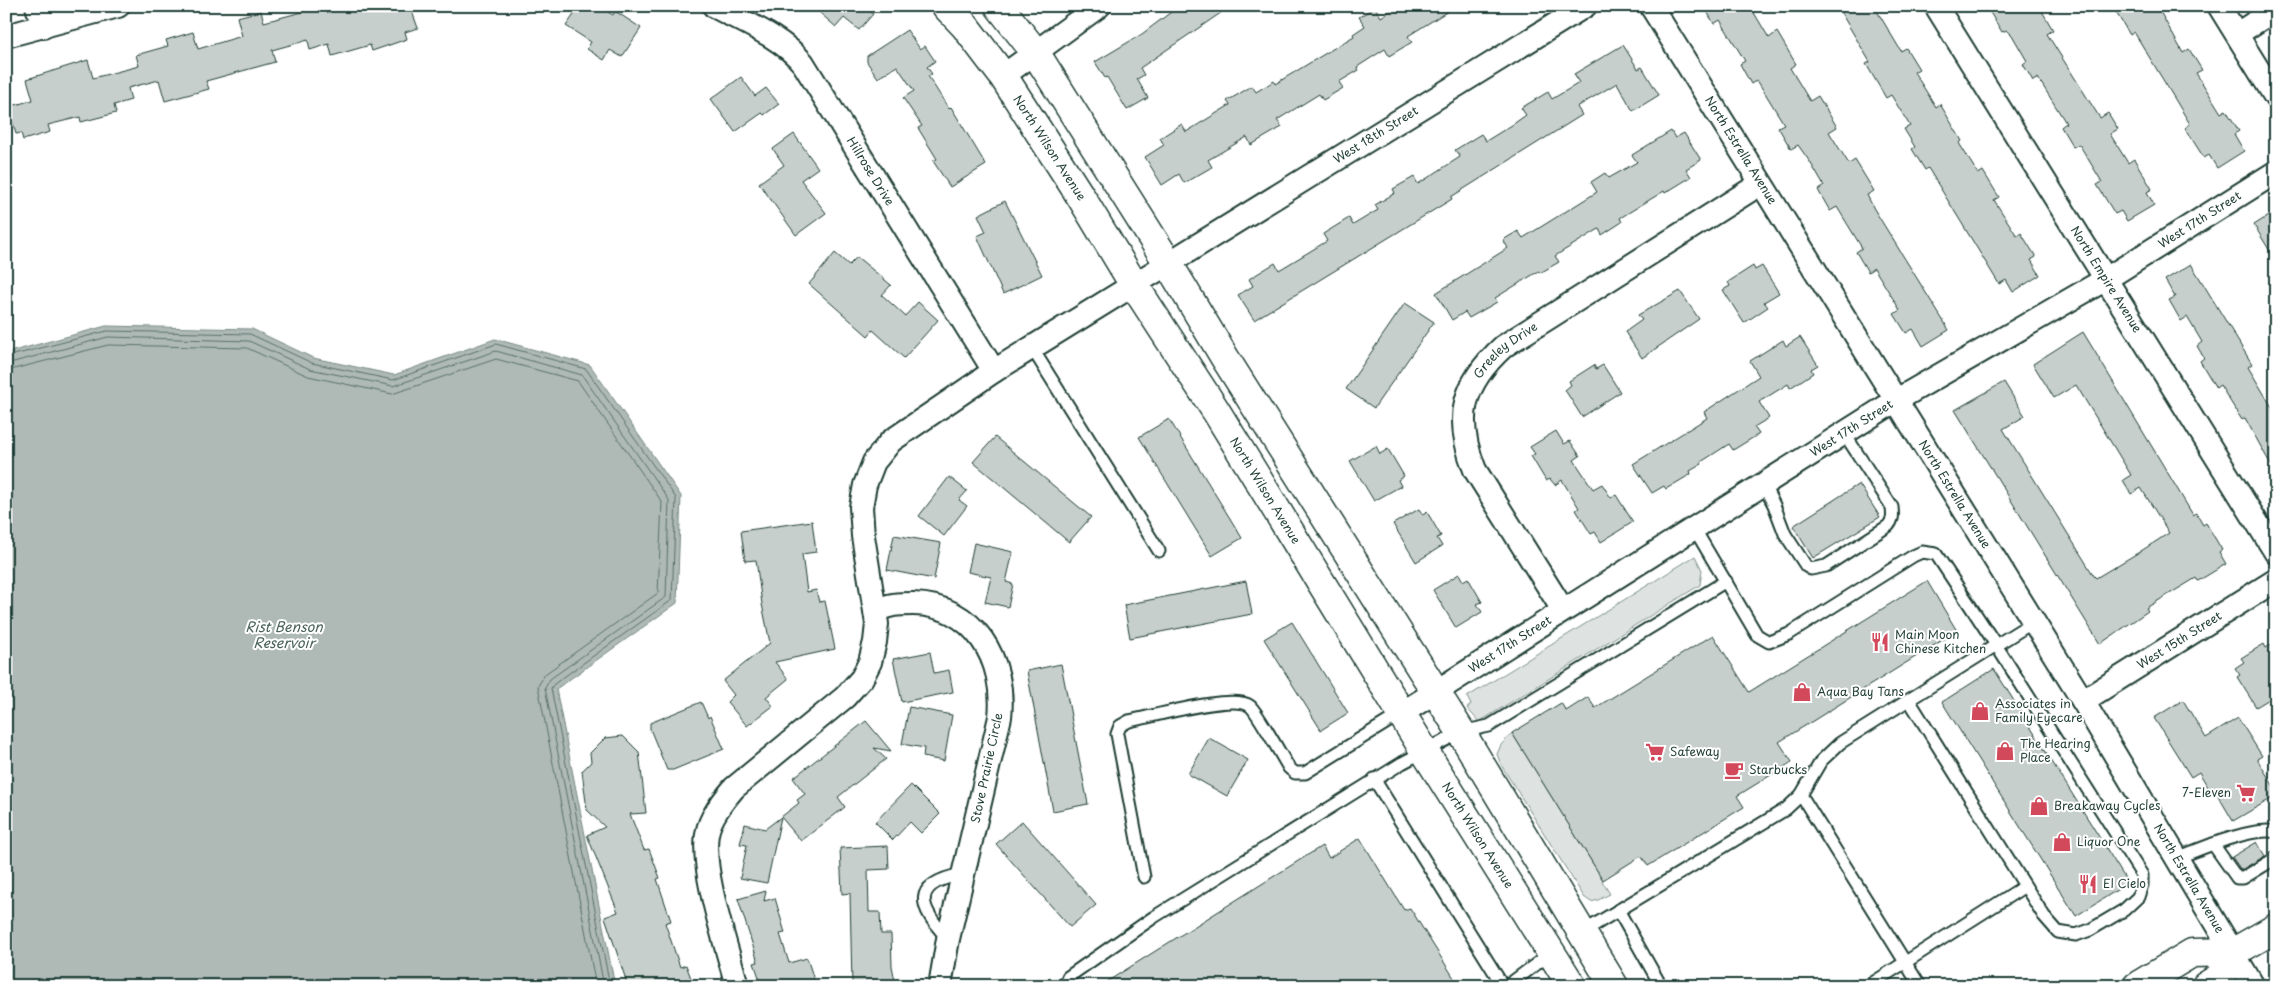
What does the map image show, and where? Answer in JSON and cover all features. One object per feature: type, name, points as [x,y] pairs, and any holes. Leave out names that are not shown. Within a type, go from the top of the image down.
[{"type":"main road","name":"North Wilson Avenue","points":[[946,6],[965,26],[1003,76],[1134,285],[1216,411],[1425,752],[1572,986]]},
{"type":"main road","points":[[999,6],[1035,52],[1168,263],[1434,692],[1461,732],[1614,986]]},
{"type":"main road","points":[[1475,832],[1507,855],[1551,922],[1565,934],[1581,933]]},
{"type":"main road","points":[[2137,986],[2192,953],[2234,952],[2276,928]]},
{"type":"main road","points":[[2206,986],[2219,978],[2234,952]]},
{"type":"street","points":[[6,36],[40,17],[118,6]]},
{"type":"street","name":"Hillrose Drive","points":[[714,6],[775,38],[792,50],[803,63],[994,371]]},
{"type":"street","points":[[1003,76],[1098,6]]},
{"type":"street","name":"West 18th Street","points":[[1134,285],[1585,6]]},
{"type":"street","name":"North Estrella Avenue","points":[[1651,6],[2083,701],[2253,986]]},
{"type":"street","name":"North Empire Avenue","points":[[1936,6],[2276,553]]},
{"type":"street","points":[[2220,6],[2276,98]]},
{"type":"street","points":[[2237,34],[2276,9]]},
{"type":"street","name":"West 17th Street","points":[[1402,713],[1895,401],[2106,279],[2276,172]]},
{"type":"street","name":"Greeley Drive","points":[[1563,610],[1475,470],[1467,450],[1462,420],[1469,391],[1476,376],[1487,362],[1504,346],[1760,184]]},
{"type":"street","points":[[737,986],[709,876],[707,833],[722,802],[734,788],[854,688],[870,662],[876,642],[877,624],[862,536],[861,507],[865,485],[874,462],[891,441],[994,371],[1134,285]]},
{"type":"street","name":"West 15th Street","points":[[2083,701],[2275,582]]},
{"type":"street","name":"Stove Prairie Circle","points":[[876,611],[891,604],[924,604],[958,617],[984,641],[996,668],[1002,698],[1000,717],[948,939],[940,986]]},
{"type":"lane","points":[[1032,348],[1159,551]]},
{"type":"lane","points":[[1763,484],[1774,505],[1785,534],[1806,566],[1811,569],[1826,566],[1888,526],[1892,521],[1893,515],[1892,507],[1844,433]]},
{"type":"lane","points":[[1694,528],[1757,635],[1763,640],[1774,641],[1789,634],[1913,556],[1929,552],[1940,558],[2142,875],[2142,885],[2138,897],[2124,910],[2090,930],[2076,935],[2058,932],[2044,916],[1909,700]]},
{"type":"lane","points":[[1064,986],[1068,977],[1154,917],[1402,762],[1425,752],[1461,732],[1489,726],[1726,581]]},
{"type":"lane","points":[[1581,933],[1786,809],[1801,795],[1829,751],[2033,622]]},
{"type":"lane","points":[[1144,877],[1117,734],[1120,726],[1129,721],[1214,703],[1235,701],[1250,706],[1289,768],[1295,773],[1305,773],[1402,713]]},
{"type":"lane","points":[[1374,780],[1502,986]]},
{"type":"lane","points":[[1801,795],[1920,986]]},
{"type":"lane","points":[[2177,858],[2212,844],[2250,834],[2276,832]]},
{"type":"lane","points":[[2212,844],[2237,878],[2243,878],[2276,858]]},
{"type":"lane","points":[[948,939],[927,914],[923,902],[925,893],[945,878],[963,874]]},
{"type":"lane","points":[[1868,986],[2025,886]]},
{"type":"lane","points":[[1618,910],[1661,986]]},
{"type":"lane","points":[[1507,986],[1551,953]]},
{"type":"shaded area","points":[[1695,556],[1702,570],[1700,585],[1479,722],[1467,708],[1471,705],[1467,697]]},
{"type":"shaded area","points":[[1512,733],[1610,894],[1591,902],[1584,897],[1501,765],[1497,754],[1501,745]]},
{"type":"water","name":"Rist Benson Reservoir","points":[[106,326],[252,329],[313,358],[394,375],[495,339],[590,365],[681,496],[677,603],[556,689],[615,986],[6,986],[6,353]]},
{"type":"building","points":[[304,6],[410,6],[418,28],[405,32],[407,39],[372,51],[370,45],[332,56],[329,44],[310,50],[308,40],[272,50],[275,62],[206,81],[209,89],[165,101],[159,80],[128,88],[131,100],[114,105],[116,113],[81,122],[80,117],[48,125],[50,132],[23,140],[21,133],[16,134],[8,107],[33,100],[27,79],[88,60],[93,78],[139,66],[136,55],[168,46],[166,40],[193,32],[198,49],[242,36],[237,17],[261,11],[264,22],[306,11]]},
{"type":"building","points":[[580,6],[598,6],[613,15],[615,11],[641,28],[622,57],[610,50],[604,60],[587,49],[591,42],[566,26]]},
{"type":"building","points":[[812,6],[864,6],[873,14],[859,30],[844,18],[836,27]]},
{"type":"building","points":[[1179,6],[1231,6],[1140,68],[1144,75],[1137,79],[1148,98],[1127,110],[1107,77],[1105,78],[1095,62],[1142,34]]},
{"type":"building","points":[[1398,6],[1456,6],[1408,36],[1412,42],[1389,56],[1385,49],[1357,67],[1359,70],[1339,82],[1343,88],[1323,100],[1319,94],[1277,120],[1282,127],[1251,145],[1247,137],[1208,160],[1212,167],[1184,183],[1179,174],[1162,185],[1145,157],[1164,145],[1160,138],[1182,124],[1186,132],[1230,105],[1227,101],[1252,86],[1256,92],[1274,81],[1275,84],[1354,36],[1353,34],[1365,26],[1359,17],[1375,7],[1381,17]]},
{"type":"building","points":[[1704,6],[1750,6],[1769,38],[1777,32],[1796,64],[1790,68],[1810,101],[1818,96],[1837,127],[1829,132],[1849,164],[1855,160],[1874,191],[1867,195],[1874,209],[1949,330],[1923,346],[1913,329],[1906,333],[1894,314],[1900,310],[1874,268],[1868,272],[1856,252],[1862,248],[1837,207],[1830,211],[1818,190],[1824,186],[1810,162],[1798,145],[1791,149],[1778,127],[1784,124],[1757,80],[1751,84],[1740,64],[1745,61],[1720,20],[1714,24]]},
{"type":"building","points":[[1837,6],[1874,6],[1901,51],[1906,48],[1919,69],[1914,72],[1936,107],[1940,104],[1962,141],[1959,143],[1978,174],[1983,171],[1999,197],[1994,200],[2017,236],[2021,233],[2036,257],[2031,260],[2040,275],[2013,292],[2006,280],[1999,284],[1928,168],[1925,170],[1912,149],[1915,147],[1904,129],[1910,126],[1891,95],[1886,98],[1866,64],[1870,62]]},
{"type":"building","points":[[1986,6],[2039,6],[2053,30],[2047,34],[2100,118],[2108,113],[2118,129],[2110,134],[2128,163],[2134,159],[2152,189],[2147,192],[2154,205],[2127,221],[2121,211],[2115,214],[2097,185],[2102,182],[2079,144],[2073,147],[2061,127],[2066,123],[2038,78],[2033,81],[2023,64],[2027,61],[2012,35],[2007,30],[2002,32]]},
{"type":"building","points":[[2112,6],[2157,6],[2183,53],[2189,49],[2202,70],[2196,73],[2221,113],[2226,110],[2239,131],[2234,134],[2244,151],[2217,168],[2209,155],[2204,158],[2185,128],[2190,124],[2134,32],[2130,35]]},
{"type":"building","points":[[907,30],[920,49],[925,46],[935,61],[927,67],[932,74],[928,76],[949,109],[951,107],[986,165],[950,187],[933,161],[937,159],[918,128],[922,126],[903,98],[914,91],[897,66],[878,78],[867,62],[867,56]]},
{"type":"building","points":[[1623,45],[1638,69],[1642,67],[1659,95],[1633,111],[1617,83],[1577,107],[1582,115],[1451,197],[1452,199],[1254,320],[1238,295],[1253,286],[1249,279],[1275,263],[1279,270],[1327,241],[1323,234],[1349,218],[1353,225],[1378,210],[1375,205],[1395,193],[1393,189],[1414,177],[1418,184],[1460,157],[1455,150],[1481,134],[1486,141],[1512,125],[1526,115],[1521,108],[1548,92],[1552,99],[1579,83],[1574,74]]},
{"type":"building","points":[[741,77],[755,96],[766,88],[779,104],[764,115],[762,113],[735,132],[711,99]]},
{"type":"building","points":[[1671,131],[1675,138],[1684,133],[1701,160],[1686,169],[1691,177],[1620,218],[1622,222],[1602,235],[1599,229],[1555,256],[1559,262],[1540,273],[1539,271],[1495,298],[1497,302],[1469,318],[1465,312],[1452,320],[1436,293],[1508,248],[1503,240],[1518,231],[1523,238],[1597,192],[1591,182],[1605,173],[1609,178],[1637,162],[1632,155]]},
{"type":"building","points":[[794,134],[818,168],[801,180],[826,213],[796,235],[759,183],[784,165],[773,149]]},
{"type":"building","points":[[1005,201],[1042,275],[1003,294],[977,236],[986,232],[978,215]]},
{"type":"building","points":[[2276,211],[2276,261],[2254,225]]},
{"type":"building","points":[[835,253],[849,265],[857,257],[891,285],[882,295],[905,316],[918,302],[938,320],[904,358],[873,330],[868,336],[809,284]]},
{"type":"building","points":[[2191,264],[2252,364],[2248,367],[2276,414],[2276,474],[2245,418],[2242,420],[2220,385],[2216,388],[2200,361],[2204,358],[2197,346],[2202,342],[2187,317],[2181,321],[2169,300],[2175,297],[2165,280]]},
{"type":"building","points":[[1753,266],[1755,270],[1762,266],[1779,293],[1764,302],[1768,307],[1744,323],[1723,290],[1730,286],[1728,282]]},
{"type":"building","points":[[1680,291],[1699,319],[1642,358],[1625,332],[1642,320],[1638,315]]},
{"type":"building","points":[[1405,303],[1434,322],[1374,408],[1346,389]]},
{"type":"building","points":[[2083,332],[2193,515],[2196,513],[2203,525],[2206,523],[2222,550],[2219,552],[2226,564],[2198,581],[2196,578],[2146,608],[2148,611],[2100,644],[1955,410],[2004,382],[2025,416],[2003,429],[2094,576],[2096,578],[2141,551],[2169,533],[2141,488],[2131,494],[2123,480],[2131,475],[2076,385],[2054,398],[2033,364]]},
{"type":"building","points":[[1800,337],[1818,365],[1811,369],[1813,373],[1790,388],[1788,384],[1759,402],[1769,418],[1754,427],[1759,434],[1733,450],[1729,444],[1701,462],[1702,464],[1690,471],[1691,474],[1666,489],[1664,486],[1652,493],[1633,464],[1707,418],[1704,412],[1759,376],[1750,361],[1783,340],[1786,346]]},
{"type":"building","points":[[1594,365],[1596,369],[1603,365],[1620,392],[1582,417],[1565,390],[1571,385],[1569,381]]},
{"type":"building","points":[[1169,419],[1242,538],[1212,556],[1139,437]]},
{"type":"building","points":[[1556,431],[1564,444],[1570,441],[1580,456],[1574,460],[1593,489],[1602,484],[1611,498],[1616,495],[1633,522],[1601,542],[1595,532],[1591,534],[1576,510],[1579,508],[1562,480],[1555,485],[1550,479],[1546,481],[1531,456],[1535,454],[1530,447]]},
{"type":"building","points":[[995,437],[1091,517],[1069,542],[973,462]]},
{"type":"building","points":[[1376,446],[1380,454],[1388,449],[1404,476],[1398,480],[1401,486],[1374,501],[1350,461]]},
{"type":"building","points":[[949,477],[967,491],[959,500],[967,506],[944,536],[919,516]]},
{"type":"building","points":[[1859,484],[1880,517],[1813,558],[1793,526]]},
{"type":"building","points":[[1419,509],[1423,515],[1427,512],[1441,536],[1437,538],[1442,546],[1416,562],[1393,524]]},
{"type":"building","points":[[812,521],[816,552],[802,554],[807,592],[816,590],[819,602],[825,601],[835,649],[775,662],[788,679],[766,697],[773,706],[747,726],[727,702],[734,695],[723,681],[770,643],[756,560],[745,561],[741,531]]},
{"type":"building","points":[[894,535],[941,543],[934,579],[887,570]]},
{"type":"building","points":[[974,543],[1013,552],[1006,582],[1013,584],[1008,607],[985,602],[991,577],[968,572]]},
{"type":"building","points":[[1459,574],[1463,581],[1468,578],[1482,602],[1477,604],[1482,612],[1456,628],[1433,590]]},
{"type":"building","points":[[1246,581],[1252,614],[1130,638],[1124,605]]},
{"type":"building","name":"Safeway","points":[[1927,581],[1957,631],[1779,742],[1792,762],[1737,796],[1744,807],[1648,866],[1641,856],[1603,880],[1512,733],[1561,703],[1566,711],[1588,697],[1595,708],[1713,635],[1749,692]]},
{"type":"building","points":[[1292,622],[1348,713],[1321,730],[1264,639]]},
{"type":"building","points":[[2276,642],[2276,695],[2256,707],[2237,677],[2240,675],[2235,668],[2244,662],[2241,658],[2264,644],[2266,648]]},
{"type":"building","points":[[930,652],[934,673],[949,670],[953,692],[902,702],[893,659]]},
{"type":"building","points":[[1061,664],[1088,804],[1053,811],[1027,671]]},
{"type":"building","points":[[1994,669],[2128,883],[2076,916],[1942,702]]},
{"type":"building","points":[[2183,700],[2206,738],[2238,718],[2262,756],[2257,759],[2276,790],[2276,796],[2233,821],[2213,787],[2209,789],[2199,772],[2191,777],[2154,718]]},
{"type":"building","points":[[701,702],[708,718],[710,716],[724,749],[673,770],[667,770],[650,729],[650,723]]},
{"type":"building","points":[[909,707],[952,715],[944,761],[923,757],[924,748],[902,744]]},
{"type":"building","points":[[866,721],[891,751],[874,748],[886,759],[838,797],[845,807],[801,841],[781,817],[799,803],[797,800],[805,794],[793,778]]},
{"type":"building","points":[[623,736],[639,752],[646,813],[630,814],[644,850],[649,849],[660,878],[657,879],[671,921],[665,923],[680,967],[686,965],[694,986],[628,986],[605,917],[618,912],[587,835],[605,827],[587,810],[582,771],[591,762],[590,753],[605,738]]},
{"type":"building","points":[[1209,738],[1248,760],[1227,796],[1188,774]]},
{"type":"building","points":[[911,785],[940,814],[921,833],[910,822],[893,840],[875,822]]},
{"type":"building","points":[[781,817],[767,883],[740,878],[747,845],[740,844],[745,824],[765,829]]},
{"type":"building","points":[[1022,821],[1096,905],[1070,927],[996,844]]},
{"type":"building","points":[[1360,838],[1404,910],[1410,908],[1459,986],[1100,986],[1322,846],[1329,858]]},
{"type":"building","points":[[2257,842],[2265,856],[2241,870],[2232,857]]},
{"type":"building","points":[[888,846],[889,869],[868,870],[869,912],[880,912],[881,934],[891,934],[892,966],[896,986],[852,986],[850,893],[842,894],[840,848]]},
{"type":"building","points":[[766,891],[764,901],[775,898],[785,933],[780,934],[789,963],[807,958],[816,986],[762,986],[754,963],[758,962],[738,899]]},
{"type":"place","name":"Main Moon Chinese Kitchen","points":[[1880,642]]},
{"type":"place","name":"Aqua Bay Tans","points":[[1802,692]]},
{"type":"place","name":"Associates in Family Eyecare","points":[[1980,711]]},
{"type":"place","name":"The Hearing Place","points":[[2005,751]]},
{"type":"place","name":"Safeway","points":[[1655,752]]},
{"type":"place","name":"Starbucks","points":[[1734,770]]},
{"type":"place","name":"7-Eleven","points":[[2246,793]]},
{"type":"place","name":"Breakaway Cycles","points":[[2039,806]]},
{"type":"place","name":"Liquor One","points":[[2062,842]]},
{"type":"place","name":"El Cielo","points":[[2088,884]]}]
